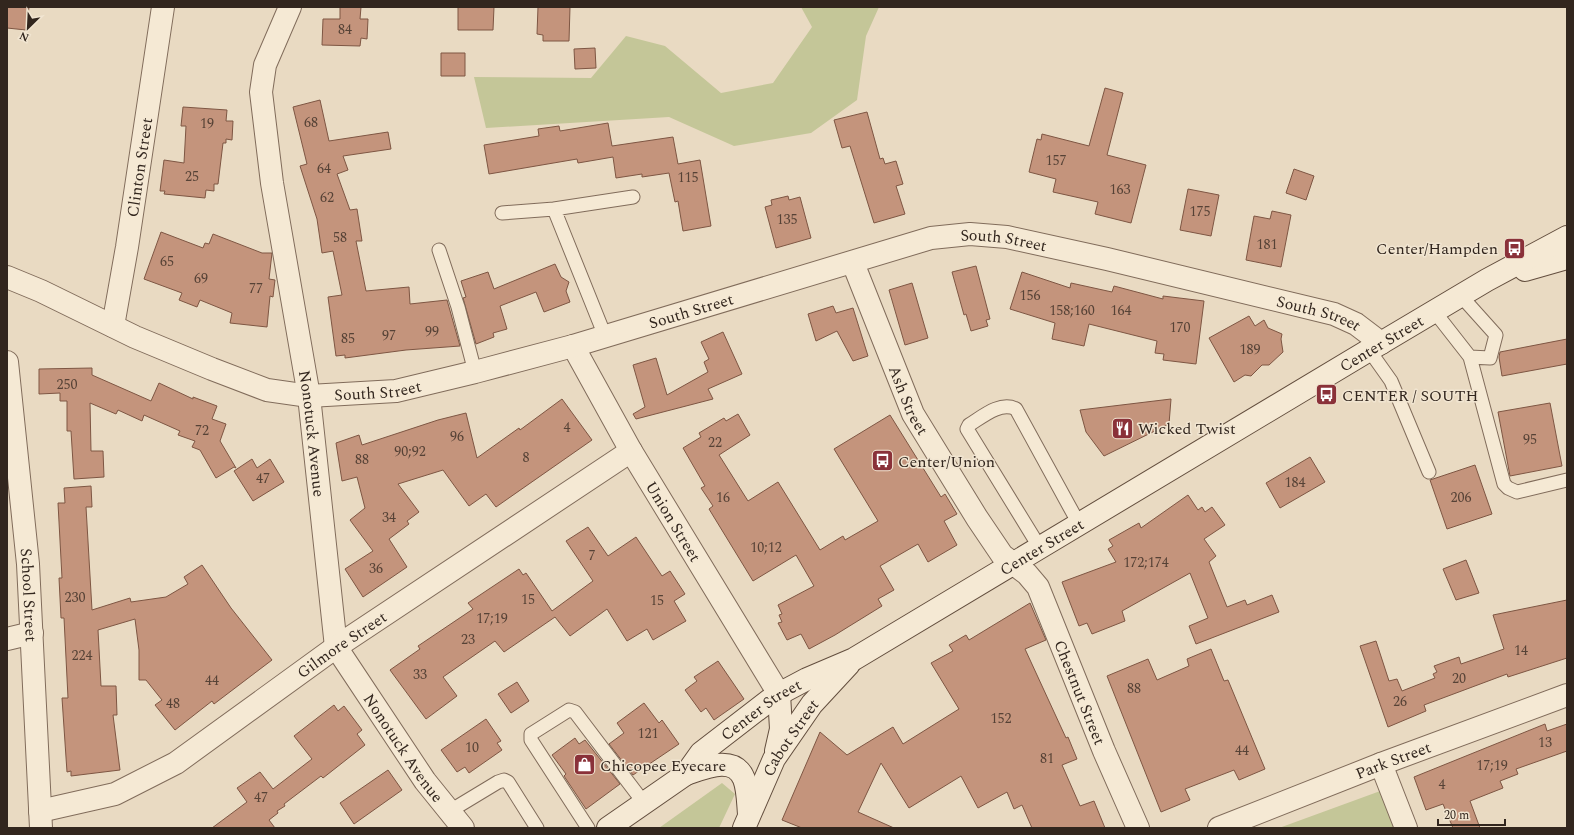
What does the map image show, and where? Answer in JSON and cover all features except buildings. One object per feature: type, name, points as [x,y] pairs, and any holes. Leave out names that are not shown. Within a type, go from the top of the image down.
[{"type":"street","name":"Clinton Street","points":[[113,326],[127,247],[163,7]]},
{"type":"street","name":"Nonotuck Avenue","points":[[290,7],[265,65],[261,92],[272,183],[309,396],[336,647],[425,781],[463,828]]},
{"type":"street","name":"South Street","points":[[7,277],[41,291],[113,326],[205,366],[267,390],[309,396],[396,391],[475,372],[573,346],[853,263],[931,238],[970,234],[1007,237],[1334,314],[1356,324],[1375,346]]},
{"type":"street","name":"Center Street","points":[[608,828],[686,774],[701,753],[779,694],[807,679],[854,659],[1434,311],[1487,280],[1567,237]]},
{"type":"street","name":"Center Street","points":[[1487,280],[1567,258]]},
{"type":"street","name":"Ash Street","points":[[853,263],[913,414],[977,518],[1002,555],[1013,564]]},
{"type":"street","name":"Union Street","points":[[573,346],[631,451],[779,694]]},
{"type":"street","name":"School Street","points":[[7,369],[28,564],[41,820]]},
{"type":"street","name":"Gilmore Street","points":[[41,820],[115,794],[176,763],[336,647],[631,451]]},
{"type":"street","name":"Chestnut Street","points":[[1013,564],[1027,574],[1038,588],[1104,752],[1138,828]]},
{"type":"street","points":[[7,639],[32,633]]},
{"type":"street","name":"Cabot Street","points":[[746,821],[774,759],[812,704],[854,659]]},
{"type":"street","points":[[774,759],[781,730],[779,694]]},
{"type":"street","name":"Park Street","points":[[1219,828],[1381,764],[1567,694]]},
{"type":"street","points":[[686,774],[713,765],[723,764],[741,772],[745,780],[746,821]]},
{"type":"street","points":[[1381,764],[1406,828]]},
{"type":"lane","points":[[502,213],[554,209],[633,197]]},
{"type":"lane","points":[[554,209],[605,336]]},
{"type":"lane","points":[[439,250],[458,308],[475,372]]},
{"type":"lane","points":[[1461,296],[1496,335],[1490,358],[1470,356]]},
{"type":"lane","points":[[1434,311],[1470,356],[1504,484],[1508,488],[1517,492],[1567,480]]},
{"type":"lane","points":[[1375,346],[1429,472]]},
{"type":"lane","points":[[1040,548],[967,429],[969,425],[1000,407],[1011,406],[1016,409],[1079,524]]},
{"type":"lane","points":[[588,828],[531,740],[531,734],[569,710],[575,712],[644,803]]},
{"type":"lane","points":[[450,811],[498,782],[504,780],[508,782],[537,828]]},
{"type":"green space","points":[[801,7],[879,7],[866,36],[857,100],[811,133],[734,146],[669,117],[486,128],[474,77],[591,78],[626,36],[665,46],[721,93],[773,83],[812,27]]},
{"type":"green space","points":[[722,783],[735,794],[719,828],[659,828]]},
{"type":"green space","points":[[1383,790],[1396,828],[1279,828]]},
{"type":"place","name":"Center/Hampden","points":[[1514,248]]},
{"type":"place","name":"CENTER / SOUTH","points":[[1327,395]]},
{"type":"place","name":"Wicked Twist","points":[[1123,428]]},
{"type":"place","name":"Center/Union","points":[[882,461]]},
{"type":"place","name":"Chicopee Eyecare","points":[[585,765]]}]
